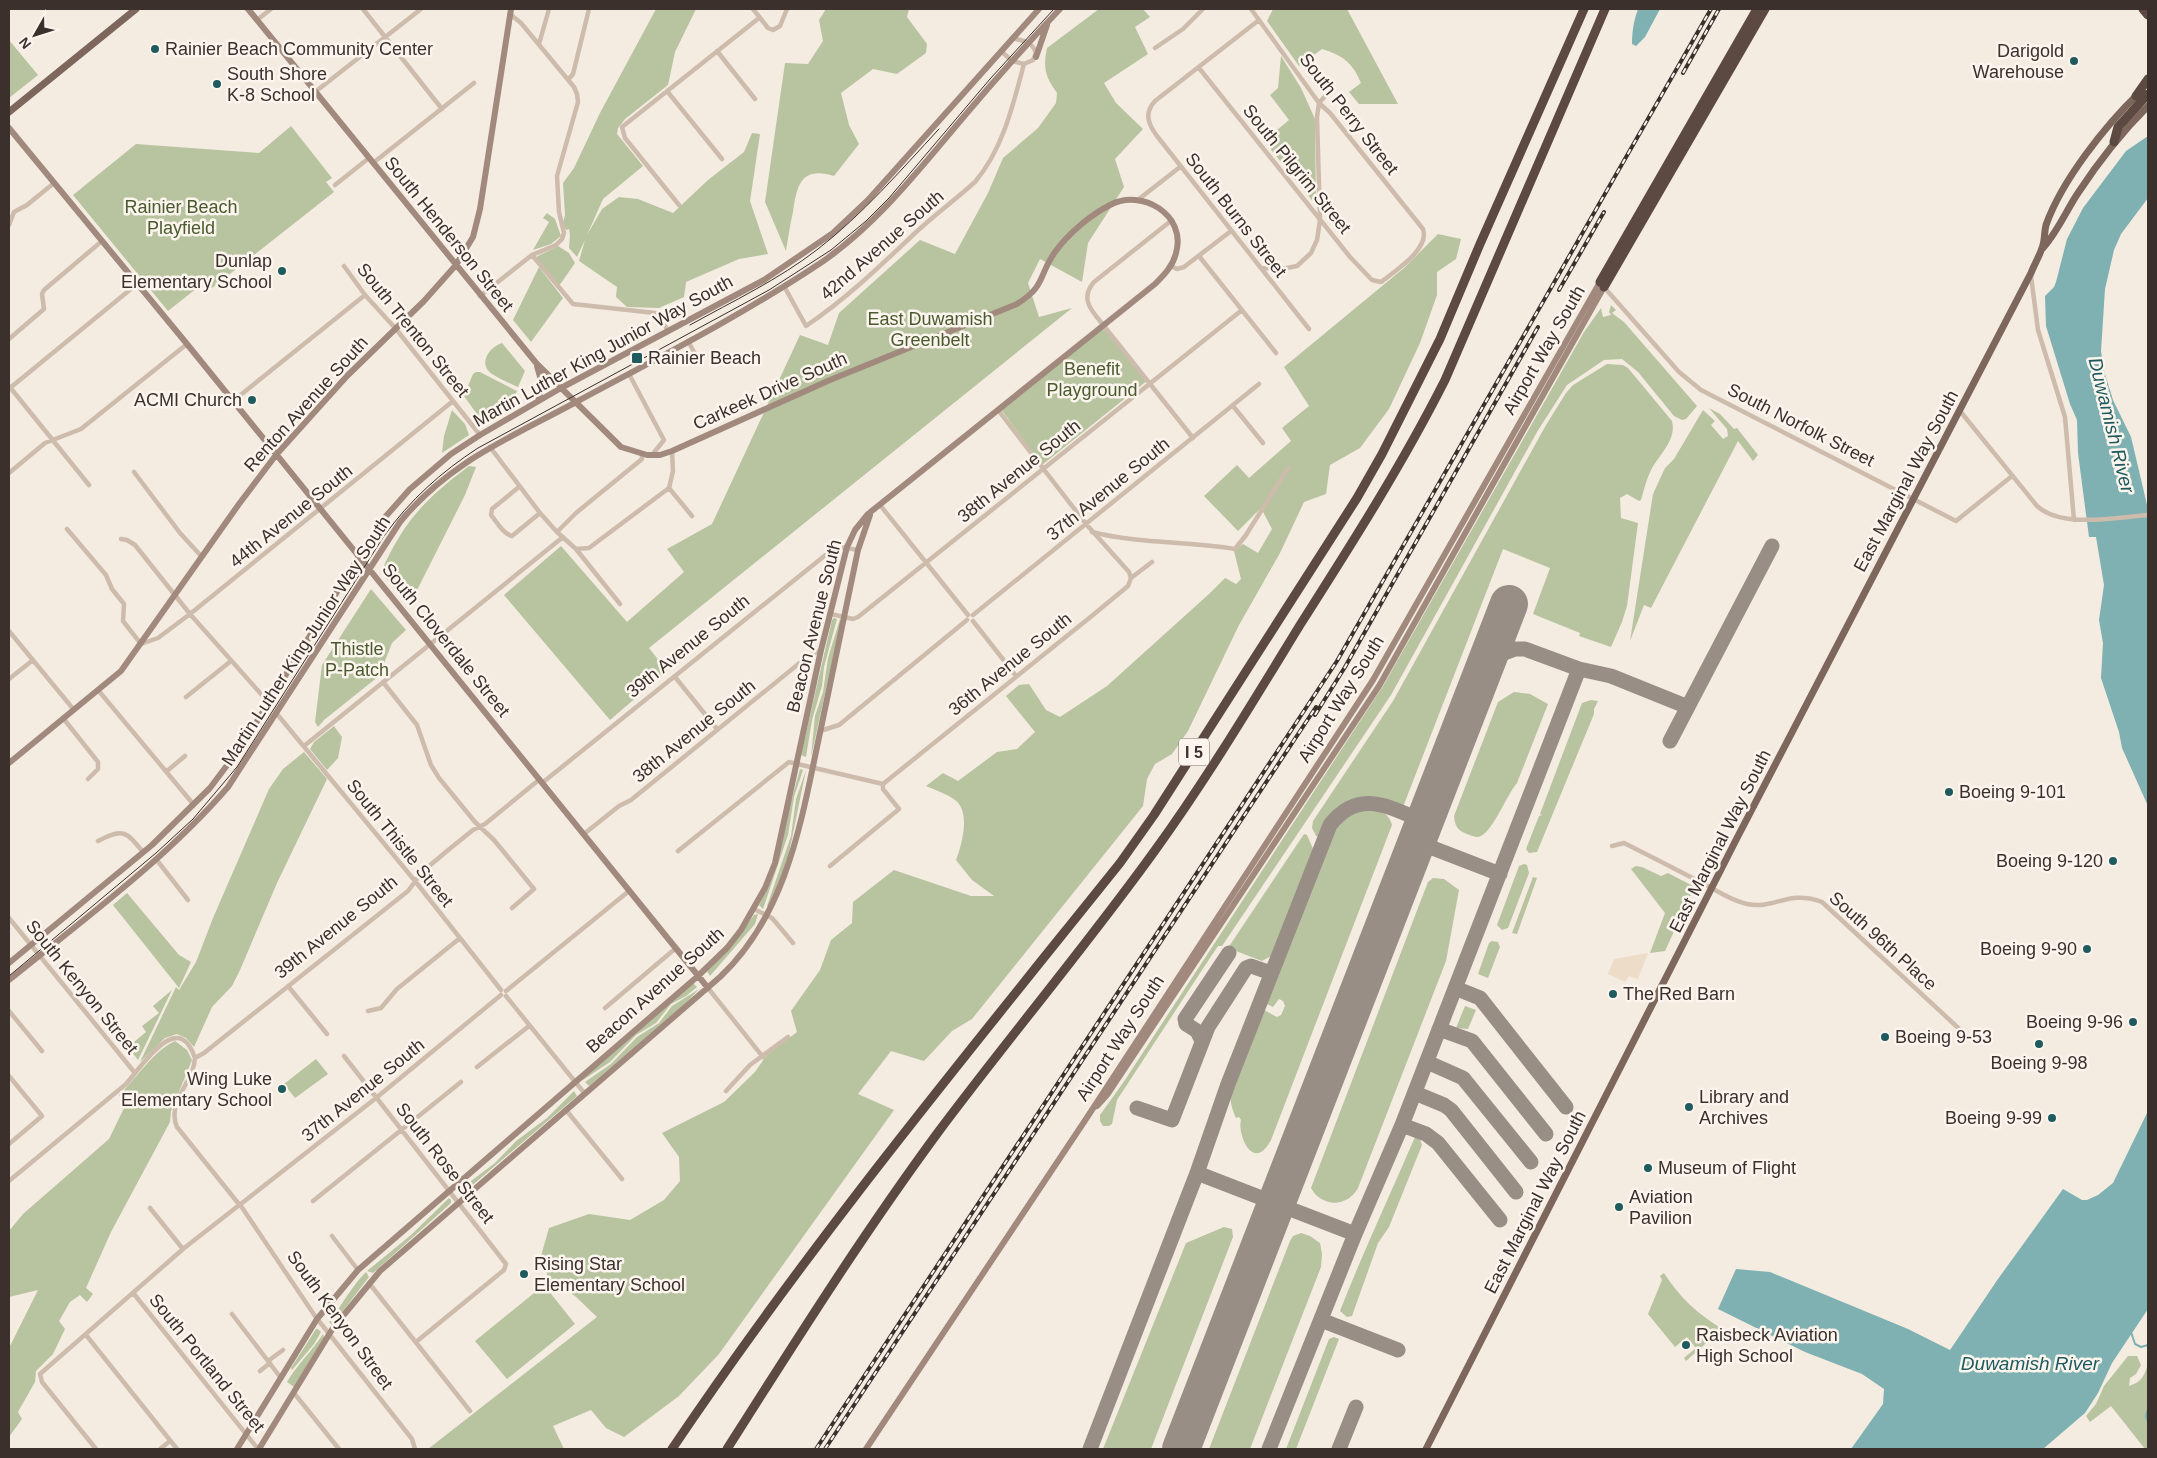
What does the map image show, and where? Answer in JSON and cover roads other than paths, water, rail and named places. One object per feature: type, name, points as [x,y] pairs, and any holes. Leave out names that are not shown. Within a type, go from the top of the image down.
[{"type":"highway","name":"I 5","points":[[672,1449],[751,1335],[891,1148],[1120,863],[1154,815],[1341,523],[1382,454],[1440,339],[1584,9]]},
{"type":"highway","points":[[1602,284],[1757,9]]},
{"type":"highway","points":[[1602,284],[1766,9]]},
{"type":"highway","name":"I 5","points":[[727,1449],[861,1242],[928,1147],[1058,980],[1158,847],[1375,506],[1445,380],[1604,12]]},
{"type":"highway","points":[[2136,96],[2148,79]]},
{"type":"highway","points":[[2114,142],[2118,127],[2148,94]]},
{"type":"main road","points":[[9,112],[136,9]]},
{"type":"main road","name":"South Henderson Street","points":[[248,9],[537,364],[615,443],[626,450],[647,455]]},
{"type":"main road","name":"Martin Luther King Junior Way South","points":[[9,963],[143,852],[194,805],[230,763],[379,524],[404,494],[451,454],[480,435],[561,388],[780,270],[833,233],[868,200],[1040,9]]},
{"type":"main road","name":"Martin Luther King Junior Way South","points":[[9,980],[156,859],[200,818],[228,787],[278,714],[400,522],[443,478],[490,447],[629,374],[784,286],[849,241],[887,207],[1012,61],[1060,9]]},
{"type":"main road","name":"Renton Avenue South","points":[[9,763],[121,671],[276,455],[347,376],[424,301],[456,265],[472,237],[480,209],[511,11]]},
{"type":"main road","points":[[1036,57],[1049,21]]},
{"type":"main road","name":"East Marginal Way South","points":[[1426,1449],[1712,888],[2030,273],[2042,248],[2046,226],[2073,175],[2113,120],[2148,84]]},
{"type":"main road","name":"East Marginal Way South","points":[[2042,248],[2052,238],[2077,195],[2114,142],[2148,106]]},
{"type":"main road","name":"South Cloverdale Street","points":[[9,128],[187,344],[708,988]]},
{"type":"main road","points":[[871,514],[1160,279],[1171,266],[1178,244],[1172,220],[1160,208],[1139,199]]},
{"type":"main road","name":"Carkeek Drive South","points":[[647,455],[672,451],[830,380],[1017,304],[1037,288],[1050,260],[1071,235],[1110,205],[1124,200],[1139,199]]},
{"type":"main road","name":"Airport Way South","points":[[866,1449],[1086,1119],[1107,1095],[1379,686],[1602,284]]},
{"type":"main road","points":[[537,364],[542,384],[538,401]]},
{"type":"main road","name":"Beacon Avenue South","points":[[237,1449],[317,1319],[358,1270],[448,1190],[698,976],[734,940],[754,909],[775,863],[821,650],[847,547],[863,519],[871,514]]},
{"type":"main road","name":"Beacon Avenue South","points":[[259,1449],[329,1336],[369,1283],[396,1256],[458,1202],[708,988],[741,956],[768,916],[787,870],[813,766],[858,550],[871,514]]},
{"type":"street","points":[[257,20],[271,9]]},
{"type":"street","points":[[364,9],[442,109]]},
{"type":"street","points":[[315,92],[421,9]]},
{"type":"street","points":[[539,44],[549,9]]},
{"type":"street","points":[[568,80],[573,74],[589,9]]},
{"type":"street","points":[[753,9],[768,28],[773,30],[778,28],[788,9]]},
{"type":"street","points":[[1155,48],[1183,29],[1203,9]]},
{"type":"street","name":"South Perry Street","points":[[1251,9],[1319,103],[1330,113],[1423,229],[1424,241],[1414,254],[1381,282],[1377,283]]},
{"type":"street","points":[[480,296],[532,255],[556,244],[562,239],[564,233],[559,212],[556,182],[578,102],[578,94],[511,11]]},
{"type":"street","points":[[679,205],[625,138],[622,130],[628,122],[667,90],[760,18]]},
{"type":"street","points":[[1199,68],[1259,20]]},
{"type":"street","points":[[1001,51],[1012,61],[1024,64],[1036,57],[1035,50],[1029,42],[1012,38]]},
{"type":"street","points":[[717,51],[755,99]]},
{"type":"street","name":"42nd Avenue South","points":[[784,286],[806,326],[838,304],[870,277],[914,234],[975,182],[983,174],[999,143],[1024,64]]},
{"type":"street","name":"South Burns Street","points":[[1199,68],[1155,101],[1149,108],[1148,114],[1153,131],[1309,329]]},
{"type":"street","name":"South Pilgrim Street","points":[[1199,68],[1320,220],[1362,270],[1377,283]]},
{"type":"street","points":[[335,185],[442,109],[474,83]]},
{"type":"street","points":[[667,90],[722,159]]},
{"type":"street","points":[[1261,268],[1289,268],[1302,263],[1318,240],[1320,220],[1318,116],[1319,103],[1328,93]]},
{"type":"street","points":[[1139,199],[1180,167]]},
{"type":"street","points":[[9,225],[12,212],[27,205],[54,183]]},
{"type":"street","points":[[1172,220],[1094,282],[1088,290],[1086,299],[1103,326],[1193,438]]},
{"type":"street","points":[[1171,266],[1182,268],[1230,231]]},
{"type":"street","points":[[9,339],[44,309],[42,294],[44,290],[102,241]]},
{"type":"street","points":[[532,255],[573,304],[655,313],[659,315],[668,331]]},
{"type":"street","points":[[1199,256],[1276,353]]},
{"type":"street","name":"South Trenton Street","points":[[344,266],[365,295],[396,329],[480,435]]},
{"type":"street","points":[[2030,273],[2040,338],[2064,418],[2074,520]]},
{"type":"street","points":[[88,485],[9,387],[137,284]]},
{"type":"street","name":"South Norfolk Street","points":[[1602,284],[1679,372],[1701,390],[1956,520],[2012,476]]},
{"type":"street","points":[[233,402],[365,295]]},
{"type":"street","name":"38th Avenue South","points":[[845,618],[853,619],[858,617],[1242,310]]},
{"type":"street","points":[[688,341],[700,363]]},
{"type":"street","points":[[9,473],[40,447],[52,440],[81,429],[187,344]]},
{"type":"street","points":[[557,532],[576,513],[664,440],[629,374]]},
{"type":"street","name":"37th Avenue South","points":[[820,731],[839,725],[1260,384]]},
{"type":"street","name":"44th Avenue South","points":[[141,644],[158,638],[190,614],[453,401]]},
{"type":"street","points":[[1233,406],[1262,443]]},
{"type":"street","points":[[998,410],[1092,532],[1129,572],[1131,578]]},
{"type":"street","points":[[1960,411],[2041,510],[2052,516],[2074,520],[2148,515]]},
{"type":"street","points":[[490,447],[540,513],[576,549],[620,604]]},
{"type":"street","points":[[672,451],[670,488],[692,516]]},
{"type":"street","points":[[1092,532],[1112,537],[1196,543],[1235,549],[1246,536],[1288,468]]},
{"type":"street","points":[[134,472],[180,533],[202,556]]},
{"type":"street","points":[[520,487],[492,509],[491,515],[497,523],[507,535],[512,536],[540,513]]},
{"type":"street","points":[[576,549],[589,548],[670,488]]},
{"type":"street","points":[[880,505],[1016,676]]},
{"type":"street","points":[[67,529],[106,576],[112,589],[124,604],[123,621],[141,644]]},
{"type":"street","points":[[304,746],[563,537]]},
{"type":"street","points":[[121,539],[135,545],[190,614],[269,703]]},
{"type":"street","points":[[847,547],[858,550]]},
{"type":"street","name":"39th Avenue South","points":[[195,1058],[408,891],[422,872],[472,830],[541,781],[833,549],[847,547]]},
{"type":"street","name":"36th Avenue South","points":[[882,784],[1128,586],[1131,578],[1152,562]]},
{"type":"street","points":[[831,614],[845,618]]},
{"type":"street","points":[[9,631],[74,710]]},
{"type":"street","name":"38th Avenue South","points":[[584,834],[619,806],[631,800],[808,657],[821,650]]},
{"type":"street","points":[[9,679],[33,660]]},
{"type":"street","points":[[186,697],[231,661]]},
{"type":"street","points":[[674,677],[717,729]]},
{"type":"street","points":[[383,682],[416,725],[434,772],[534,889],[512,908]]},
{"type":"street","points":[[98,690],[194,805]]},
{"type":"street","name":"South Thistle Street","points":[[278,714],[415,881],[585,1094]]},
{"type":"street","points":[[64,718],[98,762],[98,769],[88,779]]},
{"type":"street","points":[[167,771],[186,756]]},
{"type":"street","points":[[678,851],[789,762],[813,766],[882,784],[883,789],[899,809],[830,866]]},
{"type":"street","points":[[98,841],[111,834],[122,833],[131,837],[143,852]]},
{"type":"street","name":"South 96th Place","points":[[1612,846],[1624,843],[1738,902],[1753,905],[1769,904],[1794,897],[1812,898],[1822,902],[1967,1036]]},
{"type":"street","points":[[156,859],[188,900]]},
{"type":"street","name":"37th Avenue South","points":[[96,1449],[42,1382],[40,1376],[42,1371],[183,1250],[376,1098],[629,891]]},
{"type":"street","points":[[754,909],[775,920],[793,943]]},
{"type":"street","name":"South Kenyon Street","points":[[9,918],[134,1073]]},
{"type":"street","points":[[368,1011],[381,1008],[397,989],[460,938]]},
{"type":"street","points":[[605,1008],[676,948]]},
{"type":"street","points":[[288,986],[327,1034]]},
{"type":"street","name":"South Cloverdale Street","points":[[708,988],[762,1057]]},
{"type":"street","points":[[9,1011],[42,1051]]},
{"type":"street","points":[[478,1068],[530,1026]]},
{"type":"street","points":[[726,1091],[750,1065],[788,1037]]},
{"type":"street","points":[[9,1181],[126,1084],[164,1042],[178,1038],[188,1044],[195,1058]]},
{"type":"street","name":"South Rose Street","points":[[344,1056],[506,1264],[504,1270],[416,1342]]},
{"type":"street","name":"South Kenyon Street","points":[[195,1058],[194,1066],[175,1107],[173,1118],[177,1127],[240,1205],[329,1336],[412,1439],[415,1449]]},
{"type":"street","points":[[9,1076],[42,1116],[9,1144]]},
{"type":"street","points":[[9,1086],[14,1082]]},
{"type":"street","points":[[313,1201],[461,1082]]},
{"type":"street","points":[[566,1110],[622,1179]]},
{"type":"street","points":[[150,1208],[183,1250]]},
{"type":"street","points":[[332,1236],[358,1270]]},
{"type":"street","points":[[369,1283],[470,1411]]},
{"type":"street","name":"South Portland Street","points":[[134,1294],[259,1449]]},
{"type":"street","points":[[232,1314],[281,1378]]},
{"type":"street","points":[[86,1335],[177,1449]]},
{"type":"street","points":[[260,1371],[283,1350]]},
{"type":"street","points":[[294,1393],[339,1449]]},
{"type":"street","points":[[160,1449],[170,1441]]},
{"type":"water","points":[[1638,9],[1660,9],[1645,37],[1636,46],[1632,44],[1632,39]]},
{"type":"water","name":"Duwamish River","points":[[2148,136],[2148,198],[2121,234],[2114,250],[2105,289],[2101,351],[2104,371],[2113,400],[2131,437],[2148,509],[2148,806],[2122,748],[2119,732],[2101,678],[2103,643],[2099,620],[2104,585],[2096,537],[2089,537],[2078,453],[2077,420],[2070,404],[2046,326],[2045,296],[2054,287],[2067,239],[2083,208],[2126,151]]},
{"type":"water","name":"Duwamish River","points":[[2148,1111],[2148,1309],[2112,1363],[2098,1393],[2085,1413],[2043,1449],[1851,1449],[1883,1404],[1884,1389],[1862,1374],[1805,1352],[1718,1309],[1736,1269],[1770,1272],[1908,1329],[1950,1350],[2063,1189],[2082,1200],[2087,1200],[2098,1195],[2113,1183]]},
{"type":"waterway","points":[[2131,1332],[2135,1344],[2141,1347],[2148,1345]]},
{"type":"waterway","points":[[2148,1408],[2146,1416],[2148,1422]]},
{"type":"tram line","points":[[9,976],[156,853],[193,819],[237,767],[384,536],[415,499],[451,467],[478,448],[769,290],[831,250],[866,221],[889,198],[990,79],[1054,9]]},
{"type":"tram line","points":[[690,325],[771,280],[803,260],[835,236],[866,207],[939,129]]},
{"type":"railway","points":[[816,1449],[1337,661],[1711,9]]},
{"type":"railway","points":[[1683,73],[1719,9]]},
{"type":"railway","points":[[1559,290],[1604,212]]},
{"type":"railway","points":[[1315,715],[1345,667],[1538,327]]},
{"type":"railway","points":[[825,1449],[1316,707]]},
{"type":"place","name":"Rainier Beach Community Center","points":[[155,49]]},
{"type":"place","name":"Darigold Warehouse","points":[[2074,61]]},
{"type":"place","name":"South Shore K-8 School","points":[[217,84]]},
{"type":"place","name":"Dunlap Elementary School","points":[[282,271]]},
{"type":"place","name":"Rainier Beach","points":[[637,358]]},
{"type":"place","name":"ACMI Church","points":[[252,400]]},
{"type":"place","name":"Boeing 9-101","points":[[1949,792]]},
{"type":"place","name":"Boeing 9-120","points":[[2113,861]]},
{"type":"place","name":"Boeing 9-90","points":[[2087,949]]},
{"type":"place","name":"The Red Barn","points":[[1613,994]]},
{"type":"place","name":"Boeing 9-96","points":[[2133,1022]]},
{"type":"place","name":"Boeing 9-53","points":[[1885,1037]]},
{"type":"place","name":"Boeing 9-98","points":[[2039,1044]]},
{"type":"place","name":"Wing Luke Elementary School","points":[[282,1089]]},
{"type":"place","name":"Library and Archives","points":[[1689,1107]]},
{"type":"place","name":"Boeing 9-99","points":[[2052,1118]]},
{"type":"place","name":"Museum of Flight","points":[[1648,1168]]},
{"type":"place","name":"Aviation Pavilion","points":[[1619,1207]]},
{"type":"place","name":"Rising Star Elementary School","points":[[524,1274]]},
{"type":"place","name":"Raisbeck Aviation High School","points":[[1686,1345]]},
{"type":"park label","name":"Rainier Beach Playfield","points":[[181,217]]},
{"type":"park label","name":"East Duwamish Greenbelt","points":[[930,329]]},
{"type":"park label","name":"Benefit Playground","points":[[1092,379]]},
{"type":"park label","name":"Thistle P-Patch","points":[[357,660]]}]
